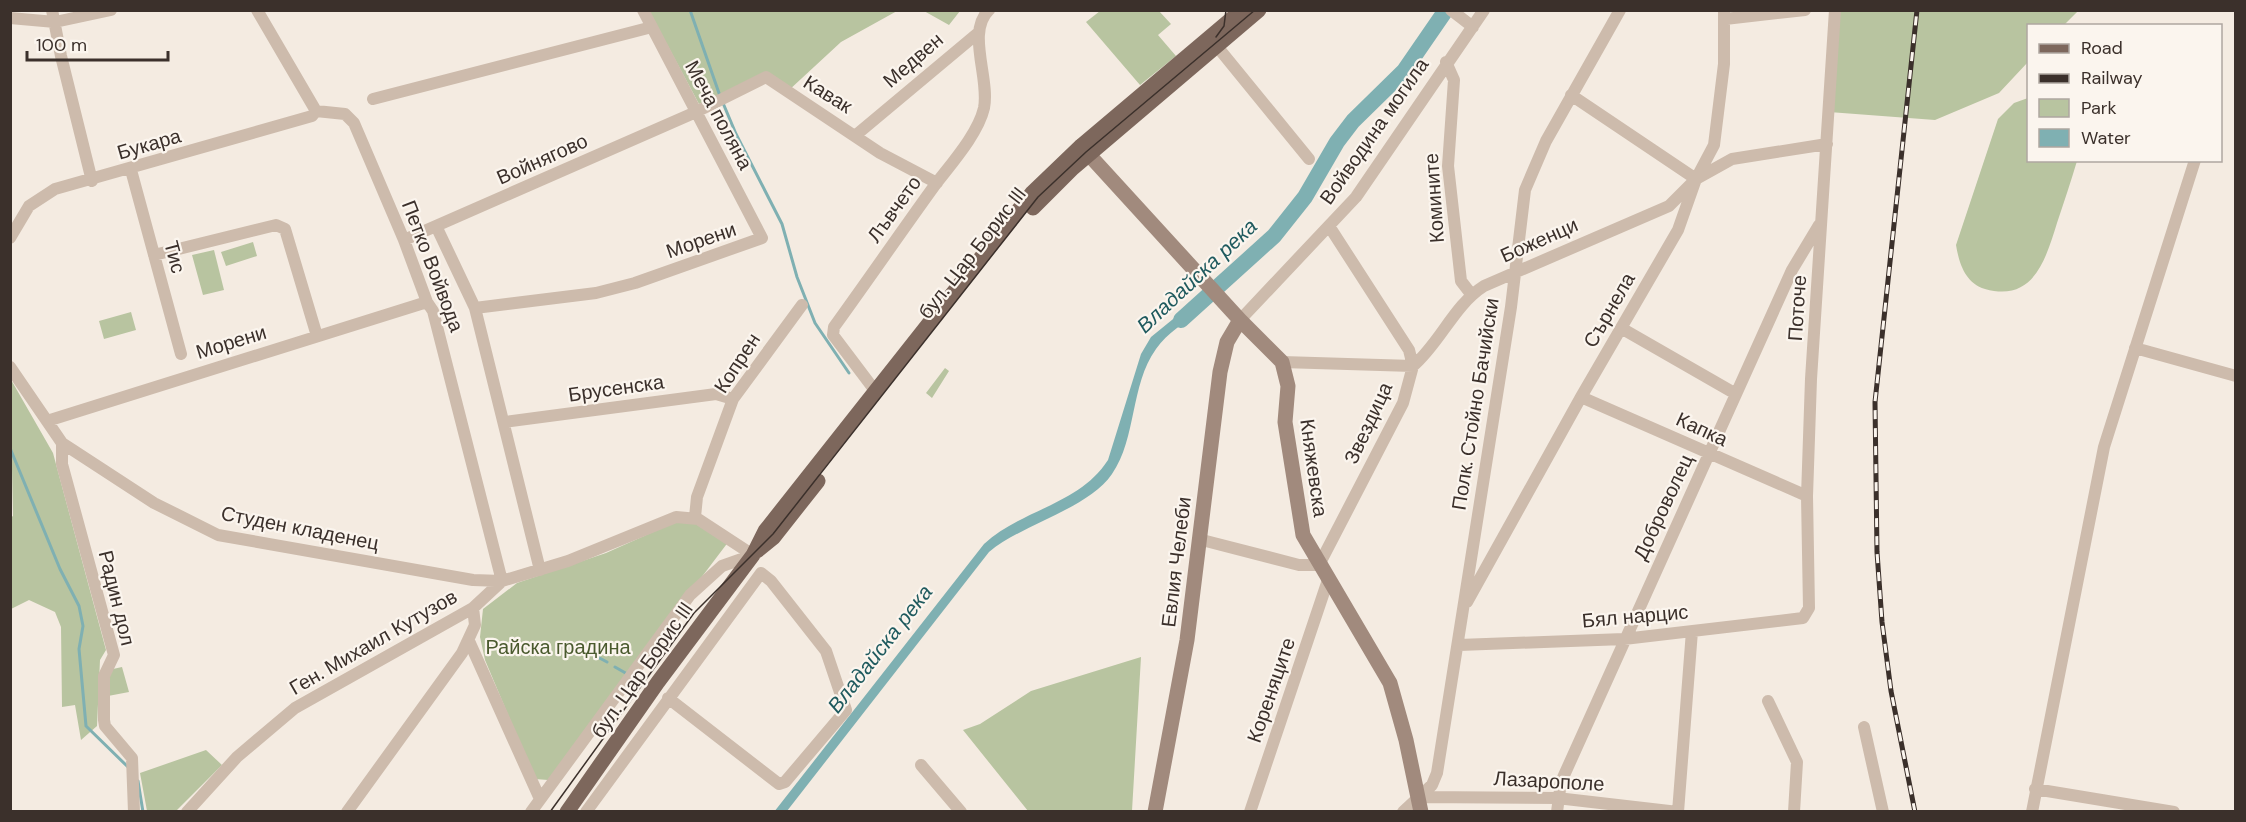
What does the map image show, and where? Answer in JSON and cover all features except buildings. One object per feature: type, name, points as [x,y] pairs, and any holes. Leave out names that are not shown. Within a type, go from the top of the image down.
[{"type":"main road","name":"бул. Цар Борис III","points":[[1213,42],[1242,10]]},
{"type":"main road","name":"бул. Цар Борис III","points":[[567,812],[658,682],[753,555],[765,531],[1032,194],[1213,42],[1259,10]]},
{"type":"main road","name":"бул. Цар Борис III","points":[[753,555],[773,538],[1041,198],[1085,150]]},
{"type":"street","points":[[10,18],[111,10]]},
{"type":"street","points":[[257,10],[316,111]]},
{"type":"street","name":"Меча поляна","points":[[643,10],[762,238]]},
{"type":"street","name":"Медвен","points":[[856,135],[978,33],[981,18],[989,10]]},
{"type":"street","points":[[1451,10],[1469,24]]},
{"type":"street","name":"Войводина могила","points":[[1240,320],[1356,197],[1469,24],[1484,10]]},
{"type":"street","name":"Полк. Стойно Бачийски","points":[[1403,812],[1419,804],[1437,773],[1516,272],[1525,190],[1546,141],[1620,10]]},
{"type":"street","points":[[1724,15],[1805,10]]},
{"type":"street","name":"Поточе","points":[[1809,608],[1807,496],[1820,224],[1835,10]]},
{"type":"street","name":"Сърнела","points":[[1463,609],[1581,397],[1678,230],[1696,179],[1714,145],[1724,64],[1724,15]]},
{"type":"street","points":[[53,16],[92,181]]},
{"type":"street","points":[[374,99],[652,27]]},
{"type":"street","name":"Лъвчето","points":[[876,392],[833,335],[834,327],[967,142],[984,108],[983,69],[978,33]]},
{"type":"street","points":[[1213,42],[1309,159]]},
{"type":"street","name":"Комините","points":[[1446,62],[1454,80],[1449,178],[1461,281],[1471,294]]},
{"type":"street","name":"Кавак","points":[[696,112],[766,77],[880,153],[937,183]]},
{"type":"street","points":[[1572,95],[1696,179]]},
{"type":"street","name":"Букара","points":[[10,238],[29,206],[55,189],[131,170],[312,116],[316,111]]},
{"type":"street","name":"Петко Войвода","points":[[316,111],[345,114],[354,123],[404,240],[427,302],[433,311],[502,581]]},
{"type":"street","name":"Войнягово","points":[[404,240],[437,228],[696,112]]},
{"type":"street","name":"Боженци","points":[[1413,366],[1425,355],[1471,294],[1516,272],[1669,206],[1696,179],[1732,159],[1827,144]]},
{"type":"street","points":[[1085,150],[1221,300],[1282,362],[1413,366]]},
{"type":"street","points":[[2032,812],[2103,447],[2194,162]]},
{"type":"street","name":"Тис","points":[[131,170],[186,376]]},
{"type":"street","name":"Доброволец","points":[[1557,812],[1557,798],[1561,782],[1624,639],[1792,270],[1820,224]]},
{"type":"street","points":[[154,255],[276,225],[285,229],[317,336]]},
{"type":"street","name":"Звездица","points":[[1319,565],[1404,403],[1413,366],[1409,350],[1329,226]]},
{"type":"street","name":"Петко Войвода","points":[[437,228],[475,308],[540,570]]},
{"type":"street","name":"Морени","points":[[475,308],[596,293],[635,283],[762,238]]},
{"type":"street","name":"Морени","points":[[48,421],[427,302]]},
{"type":"street","name":"Копрен","points":[[695,517],[697,497],[733,399],[802,305]]},
{"type":"street","name":"Евлия Челеби","points":[[1155,812],[1187,640],[1202,540],[1220,372],[1227,342],[1240,320]]},
{"type":"street","points":[[1621,328],[1736,394]]},
{"type":"street","points":[[2135,348],[2235,376]]},
{"type":"street","name":"Княжевска","points":[[1282,362],[1288,376],[1285,422],[1303,535],[1390,683],[1406,740],[1419,804]]},
{"type":"street","name":"Студен кладенец","points":[[10,367],[62,443],[154,503],[219,535],[473,580],[502,581]]},
{"type":"street","name":"Брусенска","points":[[504,422],[716,394],[733,399]]},
{"type":"street","name":"Капка","points":[[1581,397],[1807,496]]},
{"type":"street","name":"Радин дол","points":[[62,443],[62,464],[114,655],[104,676],[105,726],[132,758],[134,812]]},
{"type":"street","points":[[502,581],[568,561],[676,517],[695,517],[753,555],[761,573],[771,581],[826,651],[846,710],[785,782],[779,784],[668,698]]},
{"type":"street","points":[[1202,540],[1299,565],[1319,565]]},
{"type":"street","name":"бул. Цар Борис III","points":[[531,812],[690,595],[722,566],[753,555]]},
{"type":"street","name":"бул. Цар Борис III","points":[[586,812],[761,573]]},
{"type":"street","name":"Кореняците","points":[[1250,812],[1328,580]]},
{"type":"street","name":"Ген. Михаил Кутузов","points":[[187,812],[237,757],[295,708],[473,608],[502,581]]},
{"type":"street","points":[[351,810],[469,641],[476,625],[473,608]]},
{"type":"street","name":"Бял нарцис","points":[[1459,645],[1624,639],[1692,632],[1803,618],[1809,608]]},
{"type":"street","points":[[1678,812],[1692,632]]},
{"type":"street","points":[[469,641],[540,799]]},
{"type":"street","points":[[1768,701],[1797,762],[1794,812]]},
{"type":"street","points":[[1864,726],[1883,812]]},
{"type":"street","points":[[921,765],[961,812]]},
{"type":"street","points":[[2036,789],[2174,812]]},
{"type":"street","name":"Лазарополе","points":[[1419,804],[1557,798],[1678,812]]},
{"type":"green space","points":[[649,11],[897,11],[841,42],[788,91],[763,75],[699,104]]},
{"type":"green space","points":[[924,11],[960,11],[949,25]]},
{"type":"green space","points":[[1100,11],[1159,11],[1171,24],[1158,35],[1176,56],[1140,85],[1086,22]]},
{"type":"green space","points":[[1835,11],[2078,11],[2065,24],[2027,24],[2027,63],[1999,93],[1935,120],[1829,112]]},
{"type":"green space","points":[[2027,98],[2027,162],[2077,162],[2042,263],[2026,283],[2015,290],[2002,292],[1985,289],[1972,282],[1961,265],[1956,245],[1998,119],[2014,103]]},
{"type":"green space","points":[[253,242],[257,256],[226,266],[221,252]]},
{"type":"green space","points":[[214,250],[224,290],[203,295],[192,255]]},
{"type":"green space","points":[[131,312],[136,330],[104,339],[99,321]]},
{"type":"green space","points":[[945,368],[949,371],[932,398],[926,393]]},
{"type":"green space","points":[[10,378],[53,453],[106,650],[100,660],[97,726],[81,740],[75,705],[62,707],[61,627],[55,612],[29,600],[11,609],[10,518],[13,516]]},
{"type":"green space","name":"Райска градина","points":[[682,519],[692,521],[729,541],[548,780],[535,779],[485,660],[480,637],[483,609],[517,583],[606,553]]},
{"type":"green space","points":[[1141,657],[1132,811],[1028,811],[963,730],[980,724],[1031,691]]},
{"type":"green space","points":[[122,667],[129,692],[108,696],[107,680],[113,669]]},
{"type":"green space","points":[[206,750],[222,765],[176,811],[147,811],[140,773]]},
{"type":"water","points":[[1194,302],[1201,310],[1166,338],[1148,363],[1137,395],[1126,444],[1112,474],[1088,497],[1020,532],[989,552],[787,811],[774,812],[984,544],[1015,522],[1066,497],[1096,475],[1108,460],[1141,354],[1151,337]]},
{"type":"waterway","points":[[690,10],[720,96]]},
{"type":"waterway","name":"Владайска река","points":[[1181,320],[1274,236],[1305,197],[1337,142],[1353,121],[1404,71],[1446,10]]},
{"type":"waterway","points":[[723,103],[736,134],[782,224],[797,277],[815,323],[849,373]]},
{"type":"waterway","points":[[10,448],[60,569],[79,606],[83,626],[79,649],[86,726],[128,767]]},
{"type":"waterway","points":[[592,654],[607,662]]},
{"type":"waterway","points":[[615,667],[629,675]]},
{"type":"waterway","points":[[138,781],[143,812]]},
{"type":"tram line","points":[[1216,37],[1224,26],[1226,10]]},
{"type":"tram line","points":[[550,812],[694,613],[773,534],[1038,197],[1086,152],[1255,10]]},
{"type":"railway","points":[[1915,812],[1891,691],[1882,622],[1877,552],[1875,402],[1917,10]]}]
